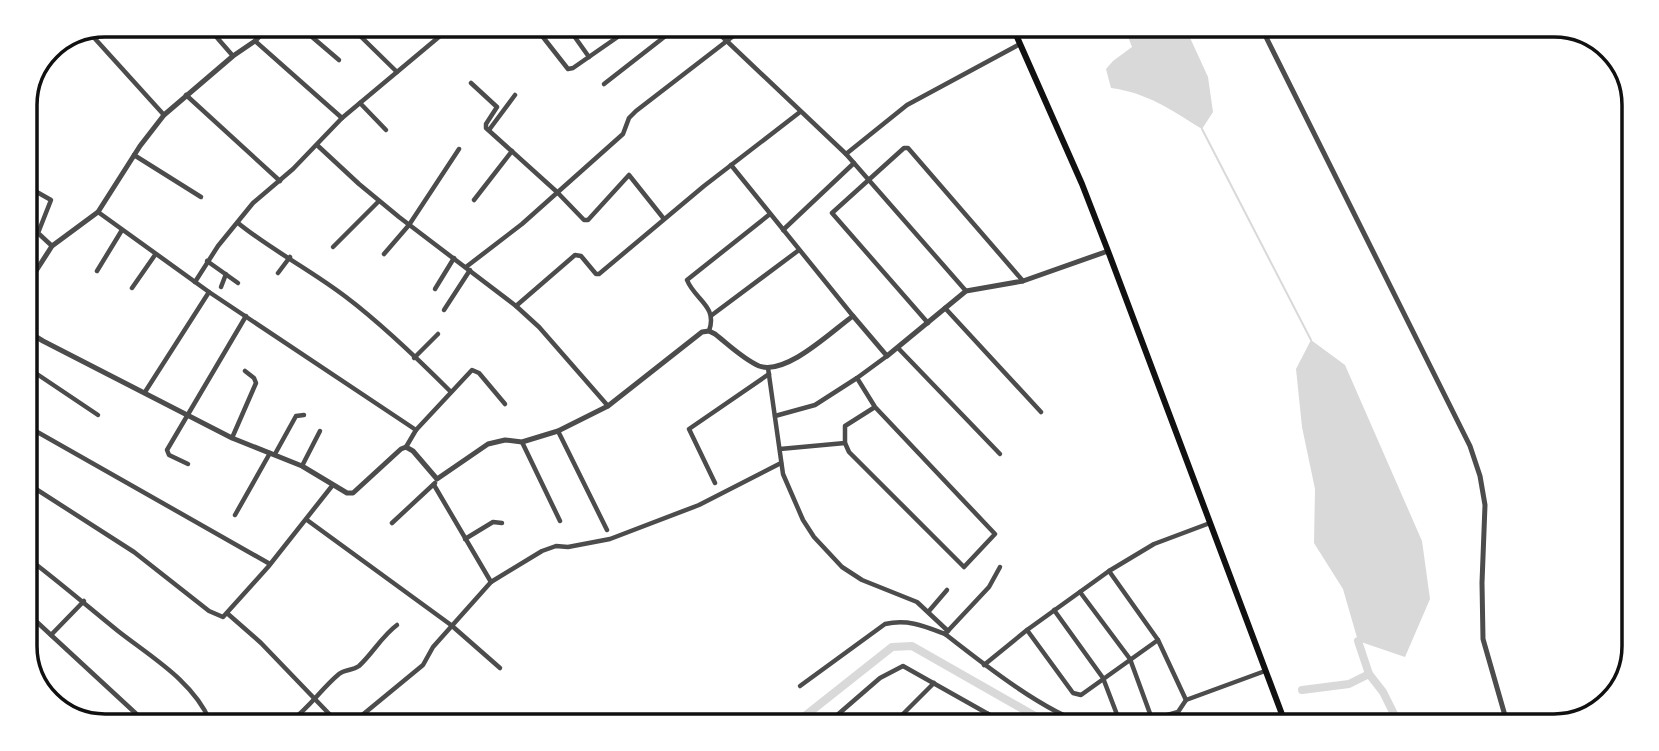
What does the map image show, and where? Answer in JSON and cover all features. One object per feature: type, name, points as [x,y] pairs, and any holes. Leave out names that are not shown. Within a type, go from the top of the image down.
[{"type":"main road","points":[[1017,37],[1082,184],[1282,714]]},
{"type":"street","points":[[216,37],[233,56]]},
{"type":"street","points":[[37,269],[52,246],[98,212],[134,155],[164,115],[259,37]]},
{"type":"street","points":[[312,37],[339,60]]},
{"type":"street","points":[[362,37],[397,72]]},
{"type":"street","points":[[195,282],[207,261],[253,203],[280,181],[342,118],[439,37]]},
{"type":"street","points":[[543,37],[568,69],[618,37]]},
{"type":"street","points":[[575,37],[589,57]]},
{"type":"street","points":[[604,84],[664,37]]},
{"type":"street","points":[[723,37],[854,163],[965,292]]},
{"type":"street","points":[[444,310],[468,269],[623,134],[632,114],[734,37]]},
{"type":"street","points":[[1266,37],[1470,446],[1485,505],[1483,639],[1504,714]]},
{"type":"street","points":[[94,38],[164,115]]},
{"type":"street","points":[[255,41],[342,118]]},
{"type":"street","points":[[846,155],[908,105],[1020,44]]},
{"type":"street","points":[[471,83],[497,107],[486,124],[489,131],[586,222],[629,175],[664,219]]},
{"type":"street","points":[[187,95],[280,181]]},
{"type":"street","points":[[489,131],[515,95]]},
{"type":"street","points":[[360,103],[386,130]]},
{"type":"street","points":[[516,306],[575,255],[581,256],[596,274],[599,274],[800,112]]},
{"type":"street","points":[[317,145],[379,201],[516,306],[547,336],[608,406]]},
{"type":"street","points":[[928,323],[832,213],[904,148],[908,148],[1024,281]]},
{"type":"street","points":[[384,254],[409,225],[459,149]]},
{"type":"street","points":[[474,200],[512,151]]},
{"type":"street","points":[[134,155],[201,197]]},
{"type":"street","points":[[783,230],[854,163]]},
{"type":"street","points":[[731,165],[887,356]]},
{"type":"street","points":[[37,192],[51,200],[38,233],[52,246]]},
{"type":"street","points":[[333,247],[379,201]]},
{"type":"street","points":[[98,212],[155,255],[416,430]]},
{"type":"street","points":[[709,331],[712,315],[687,281],[770,214]]},
{"type":"street","points":[[238,223],[256,238],[290,257],[354,303],[451,392]]},
{"type":"street","points":[[97,271],[122,230]]},
{"type":"street","points":[[712,315],[799,250]]},
{"type":"street","points":[[775,415],[816,405],[898,348],[965,292],[1024,281],[1108,251]]},
{"type":"street","points":[[132,288],[155,255]]},
{"type":"street","points":[[278,272],[290,257]]},
{"type":"street","points":[[435,289],[454,258]]},
{"type":"street","points":[[207,261],[238,283]]},
{"type":"street","points":[[221,287],[226,274]]},
{"type":"street","points":[[145,392],[209,292]]},
{"type":"street","points":[[945,308],[1041,412]]},
{"type":"street","points":[[188,464],[167,452],[246,316]]},
{"type":"street","points":[[715,483],[689,429],[768,371],[784,365],[853,316]]},
{"type":"street","points":[[392,523],[435,482],[488,444],[505,440],[522,442],[558,431],[608,406],[699,334],[709,331]]},
{"type":"street","points":[[709,331],[768,371]]},
{"type":"street","points":[[414,358],[438,334]]},
{"type":"street","points":[[37,337],[232,438],[302,466],[347,494],[353,493],[406,447],[416,430],[464,376],[475,370],[505,404]]},
{"type":"street","points":[[898,348],[1000,454]]},
{"type":"street","points":[[232,438],[256,383],[254,377],[245,371]]},
{"type":"street","points":[[768,371],[781,463],[790,492],[803,520],[828,555],[862,580],[910,598],[929,611],[947,633],[984,665],[1064,714]]},
{"type":"street","points":[[37,374],[98,415]]},
{"type":"street","points":[[857,378],[875,407],[995,534],[963,568],[850,454],[845,443],[846,424],[875,407]]},
{"type":"street","points":[[235,515],[296,416],[304,415]]},
{"type":"street","points":[[302,466],[320,431]]},
{"type":"street","points":[[558,431],[607,530]]},
{"type":"street","points":[[37,432],[270,564]]},
{"type":"street","points":[[522,442],[560,521]]},
{"type":"street","points":[[780,449],[845,443]]},
{"type":"street","points":[[406,447],[413,451],[435,482],[491,582]]},
{"type":"street","points":[[365,714],[423,665],[433,647],[451,625],[491,582],[542,551],[610,539],[699,505],[781,463]]},
{"type":"street","points":[[37,490],[134,552],[218,617],[228,614],[332,486]]},
{"type":"street","points":[[307,520],[451,625],[500,668]]},
{"type":"street","points":[[465,539],[492,522],[502,523]]},
{"type":"street","points":[[984,665],[1108,571],[1154,544],[1211,523]]},
{"type":"street","points":[[37,565],[188,688],[203,705],[207,714]]},
{"type":"street","points":[[947,633],[989,587],[1000,567]]},
{"type":"street","points":[[1108,571],[1158,640],[1186,700]]},
{"type":"street","points":[[929,611],[947,590]]},
{"type":"street","points":[[1080,592],[1130,659],[1150,714]]},
{"type":"street","points":[[51,635],[84,601]]},
{"type":"street","points":[[1054,610],[1103,678],[1117,714]]},
{"type":"street","points":[[228,614],[261,643],[330,714]]},
{"type":"street","points":[[800,686],[885,624],[899,621],[916,623],[947,633]]},
{"type":"street","points":[[37,622],[137,714]]},
{"type":"street","points":[[301,714],[313,698],[341,672],[353,670],[360,664],[397,625]]},
{"type":"street","points":[[1027,630],[1073,693],[1081,695],[1158,640]]},
{"type":"street","points":[[838,714],[880,678],[903,666],[988,714]]},
{"type":"street","points":[[1171,714],[1178,712],[1186,700],[1265,671]]},
{"type":"street","points":[[903,714],[934,683]]},
{"type":"shaded area","points":[[1128,37],[1190,37],[1208,77],[1213,112],[1202,129],[1148,98],[1111,88],[1106,69],[1132,47]]},
{"type":"shaded area","points":[[1311,340],[1345,365],[1422,541],[1430,599],[1405,657],[1358,641],[1343,589],[1314,543],[1315,489],[1302,427],[1296,369]]},
{"type":"waterway","points":[[1202,129],[1311,340]]},
{"type":"waterway","points":[[1358,641],[1369,674],[1383,692],[1394,714]]},
{"type":"waterway","points":[[807,714],[892,647],[912,646],[1031,714]]},
{"type":"waterway","points":[[1302,690],[1349,684],[1369,674]]}]
